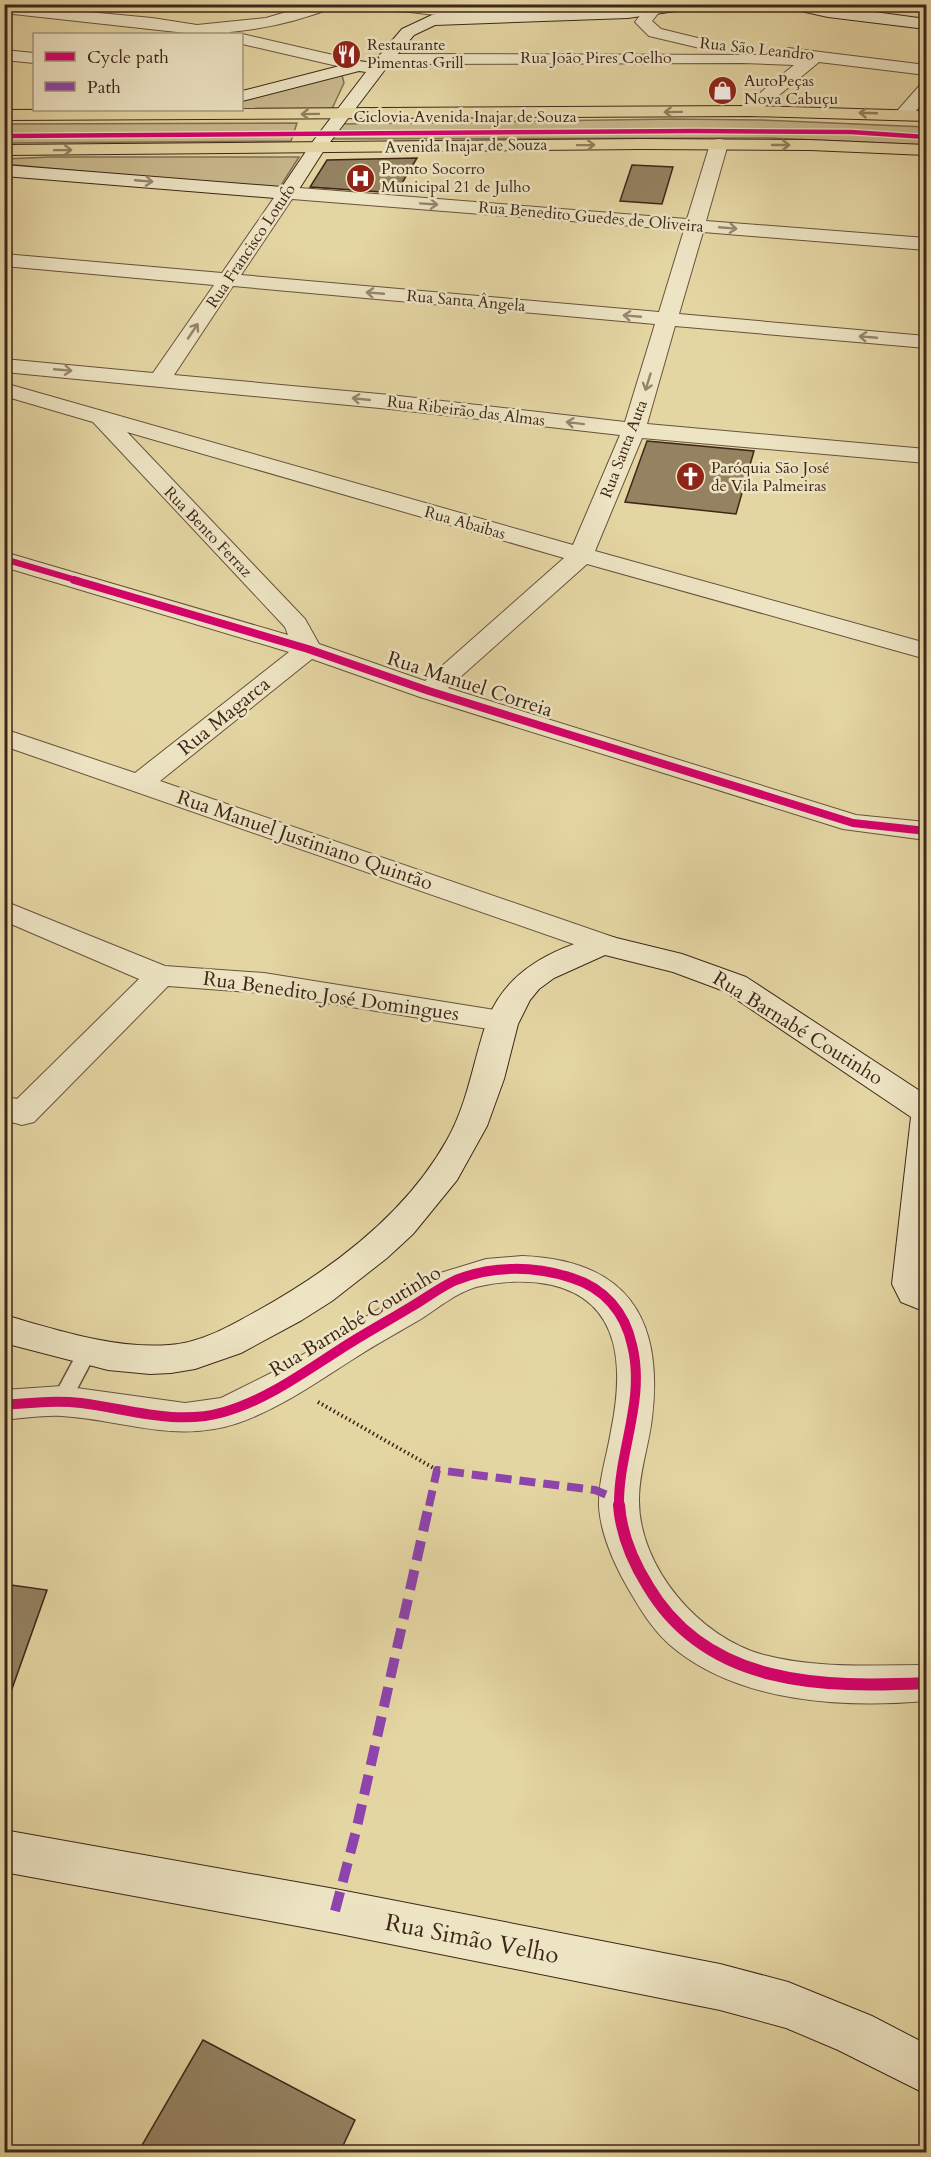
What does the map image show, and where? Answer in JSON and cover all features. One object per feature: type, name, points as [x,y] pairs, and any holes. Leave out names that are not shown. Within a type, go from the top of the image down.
[{"type":"main road","name":"Avenida Inajar de Souza","points":[[4,115],[52,112],[343,114],[749,111],[927,116]]},
{"type":"main road","name":"Avenida Inajar de Souza","points":[[4,150],[719,144],[927,150]]},
{"type":"street","points":[[201,29],[246,27],[274,22],[329,4]]},
{"type":"street","points":[[382,4],[429,14],[575,16],[652,11],[689,4]]},
{"type":"street","points":[[452,12],[470,4]]},
{"type":"street","points":[[429,14],[528,13],[562,4]]},
{"type":"street","points":[[791,5],[828,12],[927,24]]},
{"type":"street","points":[[4,8],[101,11],[219,33]]},
{"type":"street","name":"Rua São Leandro","points":[[652,11],[643,22],[655,33],[680,40],[812,58],[927,70]]},
{"type":"street","name":"Rua Francisco Lotufo","points":[[160,379],[317,148],[357,95],[366,66],[429,14]]},
{"type":"street","points":[[243,39],[366,66]]},
{"type":"street","points":[[4,55],[33,58]]},
{"type":"street","points":[[749,111],[812,58]]},
{"type":"street","name":"Rua João Pires Coelho","points":[[366,66],[812,58]]},
{"type":"street","points":[[357,95],[366,66]]},
{"type":"street","points":[[243,96],[366,66]]},
{"type":"street","points":[[904,114],[927,90]]},
{"type":"street","name":"Rua Santa Auta","points":[[429,691],[581,556],[634,430],[719,144]]},
{"type":"street","name":"Rua Benedito Guedes de Oliveira","points":[[4,170],[927,244]]},
{"type":"street","name":"Rua Santa Ângela","points":[[4,260],[927,342]]},
{"type":"street","name":"Rua Ribeirão das Almas","points":[[4,365],[390,402],[634,430],[927,456]]},
{"type":"street","name":"Rua Abaibas","points":[[4,389],[581,556],[927,651]]},
{"type":"street","name":"Rua Bento Ferraz","points":[[102,419],[296,624],[308,649]]},
{"type":"street","name":"Rua Manuel Correia","points":[[4,559],[308,649],[429,691],[853,823],[927,831]]},
{"type":"street","name":"Rua Magarca","points":[[140,783],[308,649]]},
{"type":"street","name":"Rua Manuel Justiniano Quintão","points":[[4,737],[605,945]]},
{"type":"street","name":"Rua Benedito José Domingues","points":[[4,910],[160,976],[264,983],[501,1021]]},
{"type":"street","points":[[4,1329],[115,1358],[171,1359],[219,1348],[287,1312],[361,1262],[425,1197],[463,1141],[490,1073],[501,1021],[516,996],[530,980],[557,963],[605,945]]},
{"type":"street","name":"Rua Barnabé Coutinho","points":[[605,945],[676,961],[705,970],[735,984],[927,1111]]},
{"type":"street","points":[[13,1111],[160,976]]},
{"type":"street","points":[[927,1119],[910,1284],[914,1292],[927,1299]]},
{"type":"street","name":"Rua Barnabé Coutinho","points":[[4,1405],[61,1401],[182,1419],[224,1413],[288,1384],[353,1341],[460,1278],[495,1270],[533,1269],[560,1273],[602,1291],[625,1317],[636,1354],[634,1414],[619,1500],[627,1542],[645,1584],[668,1616],[706,1651],[757,1672],[797,1681],[820,1683],[877,1686],[927,1683]]},
{"type":"street","name":"Rua Simão Velho","points":[[4,1851],[335,1911],[720,1987],[788,2005],[855,2033],[927,2070]]},
{"type":"lane","points":[[61,1401],[88,1351]]},
{"type":"path","points":[[288,1384],[437,1470]]},
{"type":"shaded area","points":[[342,75],[344,83],[330,113],[243,110],[243,101]]},
{"type":"shaded area","points":[[673,119],[762,120],[926,127],[926,145],[770,138],[331,139],[341,124]]},
{"type":"shaded area","points":[[297,123],[291,141],[5,143],[5,124]]},
{"type":"shaded area","points":[[299,157],[278,190],[5,164],[4,159]]},
{"type":"building","name":"Pronto Socorro Municipal 21 de Julho","points":[[417,158],[396,193],[310,187],[327,160]]},
{"type":"building","points":[[632,165],[673,167],[662,204],[620,201]]},
{"type":"building","name":"Paróquia São José de Vila Palmeiras","points":[[647,441],[754,451],[736,514],[625,502]]},
{"type":"building","points":[[4,1584],[47,1590],[8,1700],[4,1699]]},
{"type":"building","points":[[203,2040],[355,2120],[340,2152],[138,2152]]},
{"type":"marked path","points":[[335,1911],[356,1831],[437,1470],[595,1490],[619,1500]]},
{"type":"cycle path","name":"Ciclovia Avenida Inajar de Souza","points":[[4,136],[694,131],[851,132],[926,137]]},
{"type":"cycle path","points":[[4,559],[308,649],[429,691],[853,823],[926,831]]},
{"type":"cycle path","points":[[4,1405],[62,1401],[164,1417],[205,1417],[242,1406],[275,1390],[457,1280],[486,1272],[510,1269],[534,1269],[557,1273],[582,1281],[602,1293],[617,1308],[627,1326],[636,1368],[632,1427],[621,1478],[620,1517],[639,1571],[661,1609],[690,1637],[724,1658],[762,1672],[802,1681],[843,1685],[926,1683]]},
{"type":"place","name":"Restaurante Pimentas Grill","points":[[346,54]]},
{"type":"place","name":"AutoPeças Nova Cabuçu","points":[[723,90]]},
{"type":"place","name":"Pronto Socorro Municipal 21 de Julho","points":[[360,178]]},
{"type":"place","name":"Paróquia São José de Vila Palmeiras","points":[[690,477]]}]
